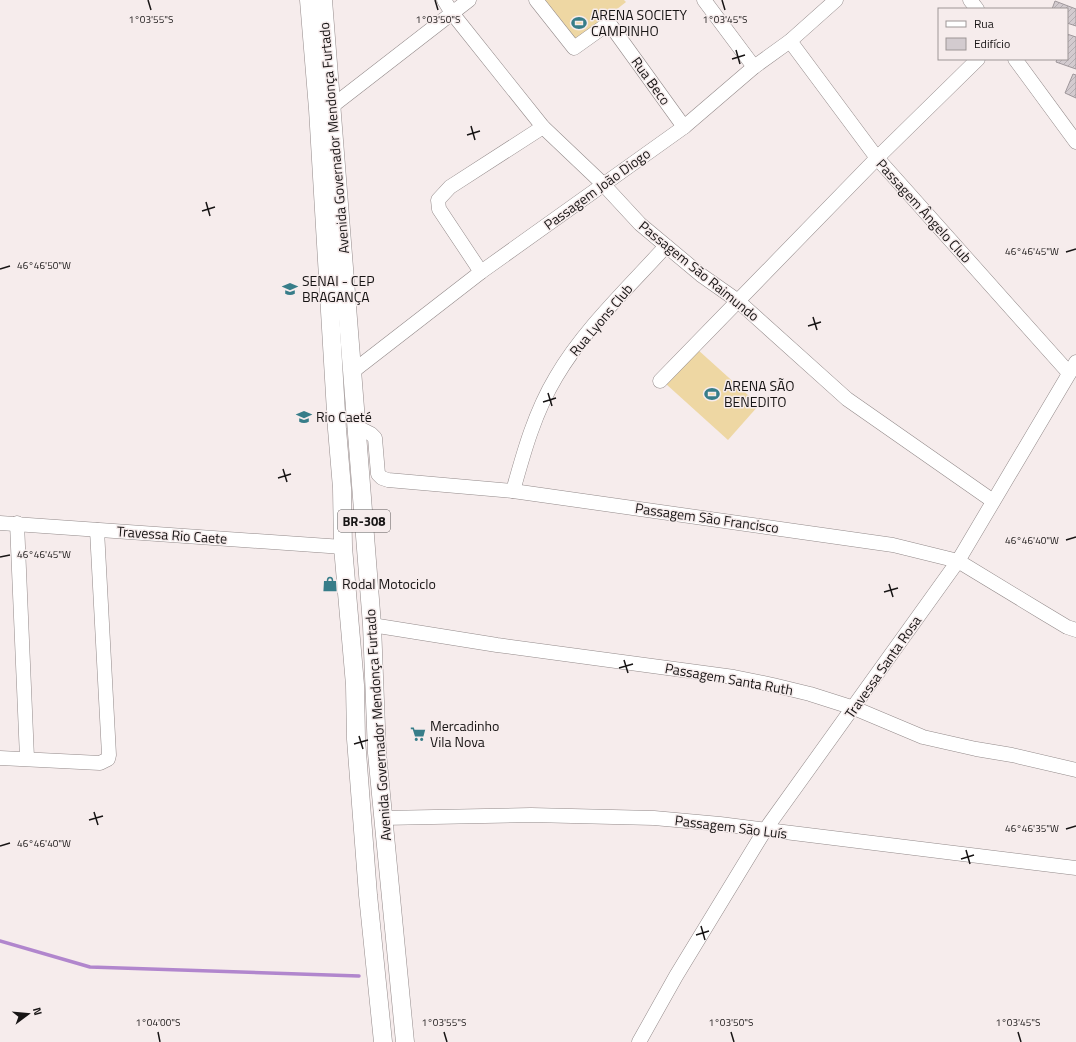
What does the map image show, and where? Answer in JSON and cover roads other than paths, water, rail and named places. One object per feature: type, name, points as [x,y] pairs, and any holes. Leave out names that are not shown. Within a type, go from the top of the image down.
[{"type":"main road","name":"Avenida Governador Mendonça Furtado","points":[[309,0],[319,125],[337,429],[342,488],[343,547],[355,685],[356,739],[362,827],[383,1042]]},
{"type":"main road","name":"Avenida Governador Mendonça Furtado","points":[[323,0],[372,625],[377,753],[405,1042]]},
{"type":"street","name":"Passagem São Raimundo","points":[[444,0],[452,13],[543,127],[602,184],[640,224],[701,275],[738,301],[847,399],[993,501]]},
{"type":"street","points":[[331,107],[469,0]]},
{"type":"street","name":"Rua Beco","points":[[536,0],[574,48],[609,23],[684,127]]},
{"type":"street","points":[[704,0],[754,67]]},
{"type":"street","name":"Passagem João Diogo","points":[[352,372],[481,272],[602,184],[684,127],[754,67],[790,41],[836,0]]},
{"type":"street","points":[[970,0],[976,8]]},
{"type":"street","name":"Passagem Ângelo Club","points":[[790,41],[877,158],[1072,367]]},
{"type":"street","points":[[660,381],[877,158],[977,60]]},
{"type":"street","points":[[1016,60],[1076,142]]},
{"type":"street","points":[[481,272],[439,209],[438,200],[450,187],[543,127]]},
{"type":"street","name":"Rua Lyons Club","points":[[513,491],[532,426],[556,376],[584,335],[666,246]]},
{"type":"street","name":"Travessa Santa Rosa","points":[[639,1042],[679,971],[765,830],[958,561],[1072,367]]},
{"type":"street","name":"Passagem São Francisco","points":[[357,428],[371,434],[375,438],[377,471],[379,476],[388,480],[513,491],[866,540],[892,545],[958,561],[1067,627],[1076,630]]},
{"type":"street","name":"Travessa Rio Caete","points":[[0,523],[343,547]]},
{"type":"street","points":[[17,523],[27,758]]},
{"type":"street","points":[[0,758],[27,758],[100,763],[106,760],[109,755],[97,530]]},
{"type":"street","name":"Passagem Santa Ruth","points":[[372,625],[497,645],[734,677],[810,694],[854,708],[923,737],[1076,770]]},
{"type":"street","name":"Passagem São Luís","points":[[383,818],[484,815],[654,818],[720,824],[1076,868]]},
{"type":"waterway","points":[[0,941],[90,967],[359,976]]},
{"type":"place","name":"ARENA SOCIETY CAMPINHO","points":[[579,23]]},
{"type":"place","name":"SENAI - CEP BRAGANÇA","points":[[290,289]]},
{"type":"place","name":"ARENA SÃO BENEDITO","points":[[712,394]]},
{"type":"place","name":"Rio Caeté","points":[[304,417]]},
{"type":"place","name":"Rodal Motociclo","points":[[330,584]]},
{"type":"place","name":"Mercadinho Vila Nova","points":[[418,734]]}]
